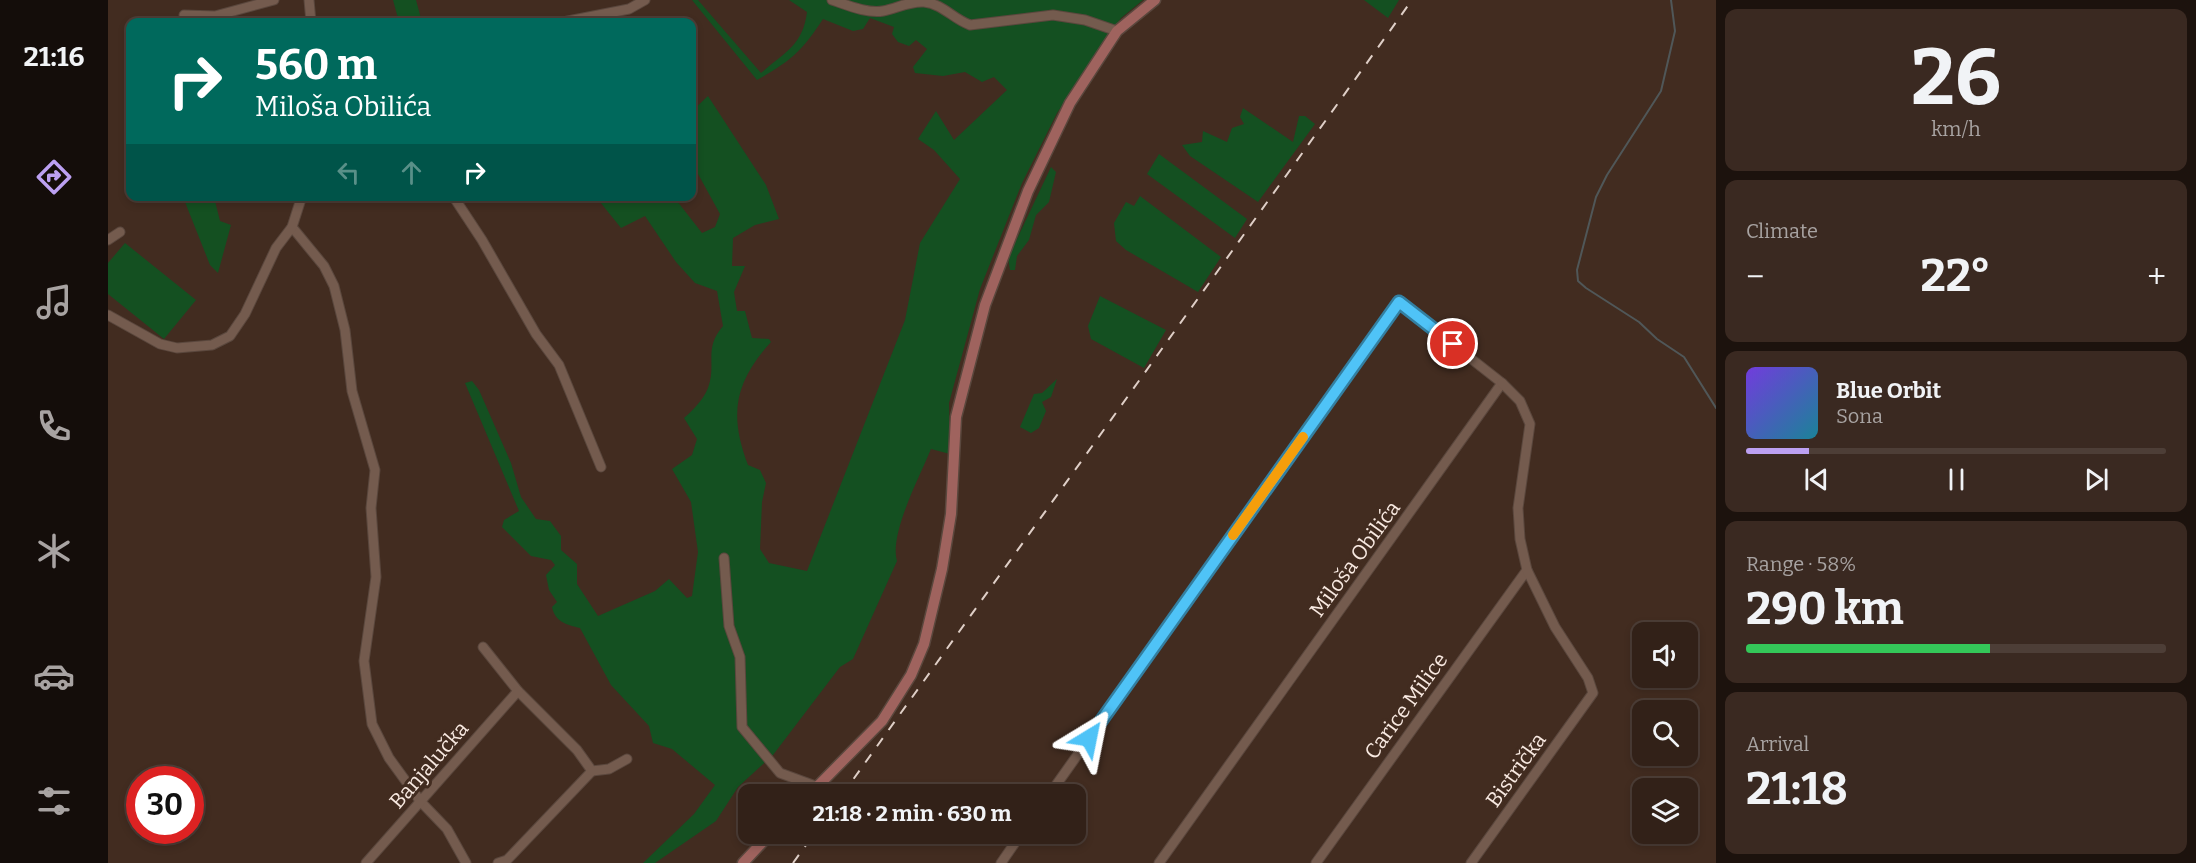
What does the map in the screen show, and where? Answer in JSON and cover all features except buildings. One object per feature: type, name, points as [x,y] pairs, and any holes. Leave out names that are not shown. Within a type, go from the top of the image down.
[{"type":"main road","points":[[821,784],[882,721],[911,675],[924,644],[951,514],[956,417],[985,305],[1028,191],[1070,103],[1117,31],[1155,0]]},
{"type":"main road","points":[[743,863],[761,844]]},
{"type":"street","points":[[184,15],[215,16],[274,0]]},
{"type":"street","points":[[309,0],[311,18]]},
{"type":"street","points":[[583,18],[629,9],[645,0]]},
{"type":"street","points":[[832,0],[877,12],[911,2],[927,2],[970,25],[1053,15],[1085,20],[1117,31]]},
{"type":"street","points":[[108,315],[168,346],[177,348],[212,345],[230,336],[237,328],[276,248],[292,227],[302,201]]},
{"type":"street","points":[[456,201],[482,240],[536,334],[559,364],[601,467]]},
{"type":"street","points":[[292,227],[324,266],[334,286],[345,330],[352,391],[375,470],[372,516],[376,577],[364,662],[372,724],[381,746],[421,802],[447,829],[466,863]]},
{"type":"street","points":[[108,240],[120,232]]},
{"type":"street","points":[[1057,784],[1399,302],[1502,383],[1520,401],[1530,424],[1518,508],[1520,539],[1527,570]]},
{"type":"street","name":"Miloša Obilića","points":[[1159,863],[1502,383]]},
{"type":"street","points":[[724,558],[729,626],[740,657],[742,727],[780,773],[810,784]]},
{"type":"street","name":"Bistrička","points":[[1471,863],[1590,698],[1592,687],[1588,678],[1554,627],[1527,570]]},
{"type":"street","name":"Carice Milice","points":[[1316,863],[1527,570]]},
{"type":"street","points":[[483,647],[518,691],[577,750],[591,771]]},
{"type":"street","name":"Banjalučka","points":[[366,863],[518,691]]},
{"type":"street","points":[[498,863],[507,860],[591,771],[609,769],[627,759]]},
{"type":"street","points":[[1000,863],[1014,844]]},
{"type":"green space","points":[[393,0],[416,0],[421,18],[398,18]]},
{"type":"green space","points":[[692,0],[698,0],[761,73],[792,47],[802,32],[807,12],[789,0],[1143,0],[1121,18],[1057,113],[1022,183],[980,289],[949,403],[950,454],[931,449],[901,521],[897,536],[897,561],[853,659],[840,667],[773,755],[741,784],[738,784],[716,821],[655,863],[643,863],[694,814],[715,785],[672,749],[653,743],[649,726],[611,685],[580,628],[566,624],[556,616],[552,607],[557,602],[549,590],[546,575],[555,565],[551,560],[531,556],[502,527],[504,520],[519,511],[465,383],[472,381],[479,390],[511,463],[521,497],[536,519],[550,521],[561,536],[561,550],[577,564],[577,584],[598,616],[655,591],[669,579],[687,598],[692,596],[698,552],[691,502],[672,469],[692,455],[697,439],[684,418],[708,388],[713,342],[723,326],[717,291],[695,283],[676,262],[645,216],[621,228],[599,201],[677,201],[702,233],[715,227],[720,214],[696,170],[696,107],[708,96],[766,185],[779,219],[755,225],[733,238],[732,266],[745,266],[734,292],[737,311],[745,311],[752,338],[769,339],[771,342],[749,371],[742,386],[738,400],[738,430],[748,465],[760,470],[766,483],[762,502],[760,549],[769,563],[807,571],[905,320],[920,243],[960,179],[934,150],[918,139],[936,111],[954,140],[1007,90],[994,77],[982,82],[965,72],[943,76],[915,73],[913,67],[927,49],[916,40],[909,46],[898,42],[892,34],[894,27],[870,18],[863,29],[853,31],[823,19],[809,39],[779,67],[757,80]]},
{"type":"green space","points":[[1364,0],[1399,0],[1388,18]]},
{"type":"green space","points":[[1243,108],[1293,142],[1299,116],[1305,116],[1315,124],[1258,202],[1190,156],[1182,145],[1202,142],[1203,131],[1227,142],[1232,128],[1244,124],[1240,117]]},
{"type":"green space","points":[[1159,154],[1247,219],[1235,238],[1147,174]]},
{"type":"green space","points":[[1051,167],[1056,172],[1049,202],[1036,215],[1029,240],[1017,256],[1015,270],[1010,270],[1008,258]]},
{"type":"green space","points":[[1140,196],[1221,257],[1198,292],[1126,250],[1116,241],[1114,223],[1126,202],[1134,206]]},
{"type":"green space","points":[[185,201],[215,201],[220,221],[231,225],[218,273],[210,265]]},
{"type":"green space","points":[[125,243],[196,300],[164,339],[108,294],[108,263]]},
{"type":"green space","points":[[1100,296],[1166,330],[1144,368],[1091,339],[1088,326]]},
{"type":"green space","points":[[1057,379],[1051,397],[1042,402],[1046,411],[1039,428],[1031,433],[1020,427],[1034,394],[1042,393]]},
{"type":"waterway","points":[[1671,0],[1675,31],[1661,91],[1607,175],[1596,197],[1577,270],[1578,281],[1639,322],[1657,339],[1684,357],[1716,408]]},
{"type":"railway","points":[[850,784],[1412,0]]},
{"type":"railway","points":[[793,863],[807,844]]},
{"type":"slow traffic","points":[[1233,535],[1303,437]]},
{"type":"route","points":[[1089,738],[1399,302],[1453,344]]}]
